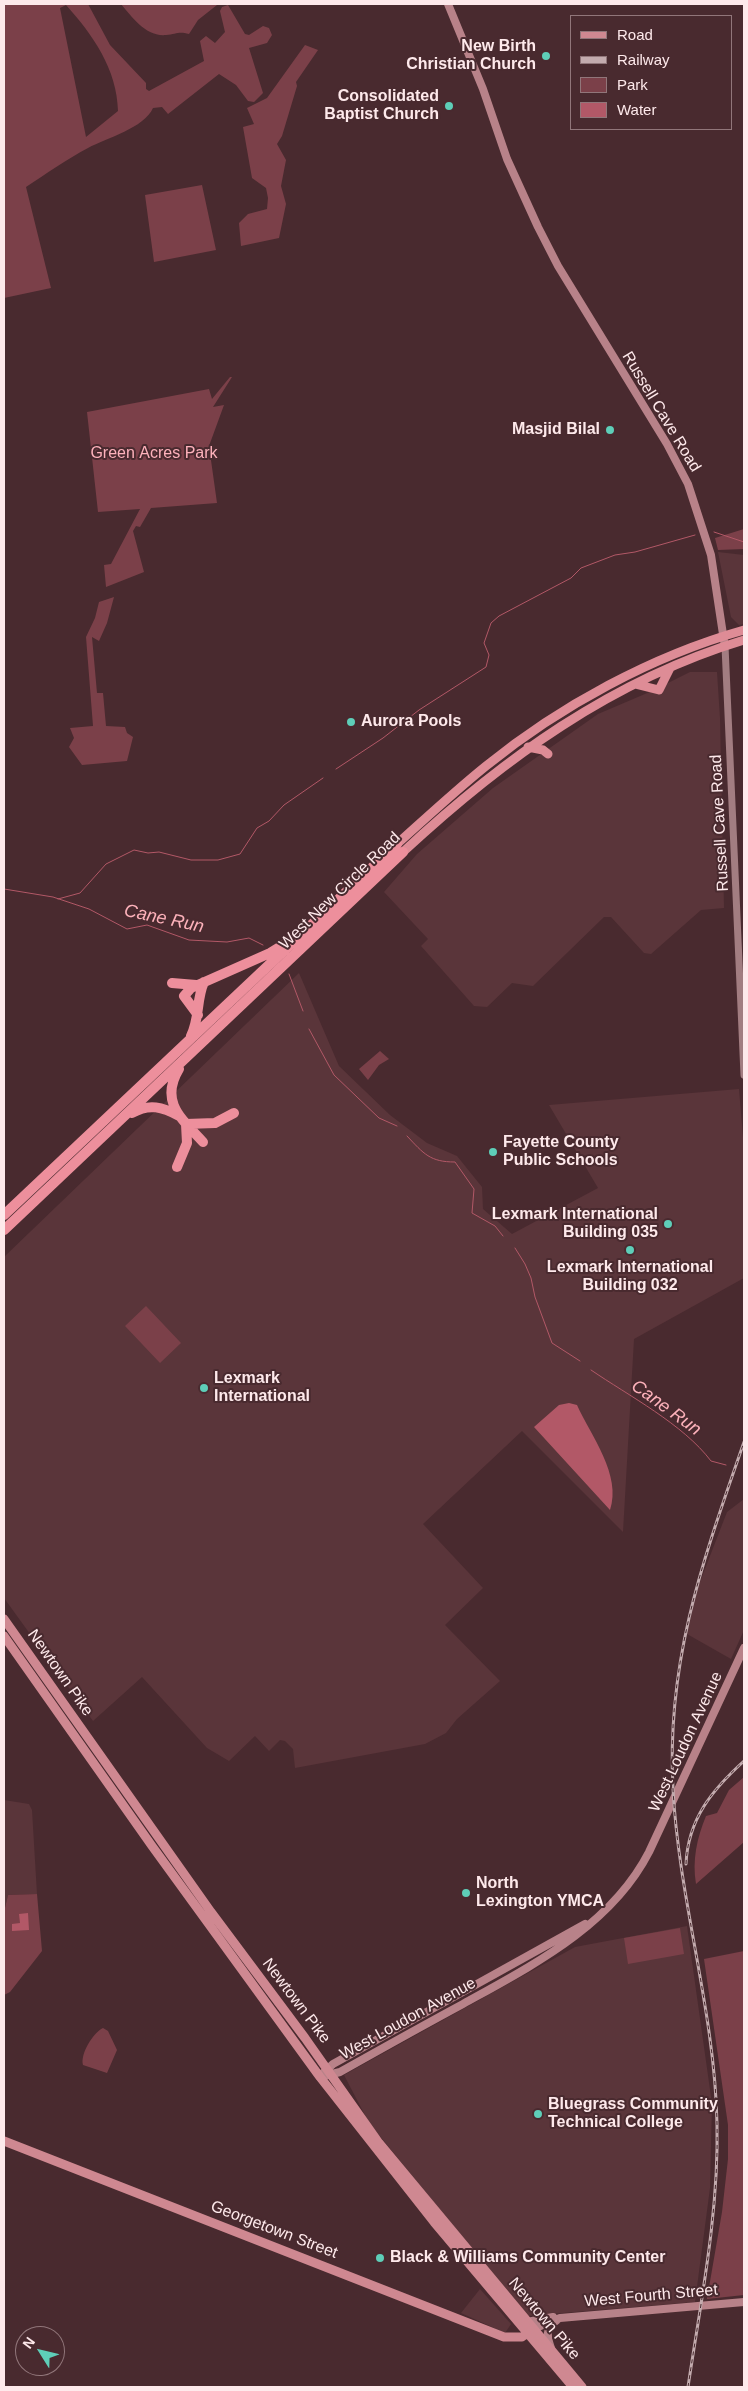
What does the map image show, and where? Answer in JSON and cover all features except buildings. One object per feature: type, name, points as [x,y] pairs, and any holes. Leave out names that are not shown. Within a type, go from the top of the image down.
[{"type":"highway","name":"West New Circle Road","points":[[4,1230],[185,1059],[486,766],[551,719],[641,670],[724,636],[744,630]]},
{"type":"highway","name":"West New Circle Road","points":[[4,1215],[303,932],[400,848],[470,791],[547,734],[635,684],[670,668],[744,640]]},
{"type":"highway","points":[[635,684],[659,690],[670,668]]},
{"type":"highway","points":[[528,747],[543,750],[548,754],[547,734]]},
{"type":"highway","points":[[198,1015],[184,996],[200,983],[270,953],[303,932]]},
{"type":"highway","points":[[172,983],[200,983]]},
{"type":"highway","points":[[189,1041],[196,1027],[200,983]]},
{"type":"highway","points":[[177,1166],[187,1143],[183,1120],[172,1097],[170,1088],[185,1059]]},
{"type":"highway","points":[[161,1107],[172,1097]]},
{"type":"highway","points":[[120,1120],[138,1109],[151,1106],[161,1107],[183,1120],[203,1142]]},
{"type":"highway","points":[[183,1120],[215,1122],[234,1113]]},
{"type":"main road","name":"Russell Cave Road","points":[[448,4],[483,89],[507,159],[538,227],[558,266],[667,444],[688,484],[711,555],[725,646]]},
{"type":"main road","name":"Newtown Pike","points":[[4,1619],[140,1811],[401,2171],[529,2328],[573,2387]]},
{"type":"main road","name":"Newtown Pike","points":[[4,1636],[131,1816],[320,2076],[402,2184],[529,2328],[553,2352],[582,2387]]},
{"type":"main road","name":"West Loudon Avenue","points":[[329,2072],[340,2072],[521,1972],[563,1945],[597,1917],[624,1891],[642,1866],[744,1648]]},
{"type":"main road","points":[[101,1773],[109,1767]]},
{"type":"main road","points":[[131,1816],[140,1811]]},
{"type":"main road","name":"West Loudon Avenue","points":[[320,2076],[442,2002],[597,1917]]},
{"type":"main road","name":"Georgetown Street","points":[[4,2141],[504,2337],[514,2338],[529,2328]]},
{"type":"main road","name":"West Fourth Street","points":[[529,2328],[546,2318],[744,2302]]},
{"type":"main road","points":[[553,2352],[547,2333],[553,2323],[560,2318]]},
{"type":"street","name":"Russell Cave Road","points":[[725,646],[744,1075]]},
{"type":"shaded area","points":[[718,552],[744,555],[744,624],[739,625],[731,617]]},
{"type":"shaded area","points":[[690,672],[717,672],[720,718],[724,908],[701,910],[651,954],[644,953],[611,917],[604,917],[533,986],[512,983],[487,1007],[474,1006],[421,946],[428,939],[384,892],[417,854],[493,788],[598,714],[652,691]]},
{"type":"shaded area","name":"Lexmark International","points":[[299,973],[339,1066],[390,1115],[427,1143],[457,1156],[482,1187],[483,1209],[512,1234],[598,1188],[549,1105],[739,1089],[744,1149],[744,1278],[634,1339],[623,1532],[522,1431],[423,1524],[483,1588],[445,1625],[500,1681],[457,1719],[446,1733],[425,1744],[295,1768],[293,1749],[285,1741],[280,1740],[269,1751],[255,1736],[229,1761],[207,1748],[142,1677],[93,1721],[4,1598],[4,1257]]},
{"type":"shaded area","points":[[744,1499],[744,1630],[731,1659],[687,1634],[698,1587],[727,1512]]},
{"type":"shaded area","points":[[4,1800],[29,1804],[32,1810],[37,1894],[8,1895],[4,1912]]},
{"type":"shaded area","name":"Bluegrass Community Technical College","points":[[687,1926],[712,2104],[710,2188],[695,2302],[527,2316],[369,2123],[344,2075],[575,1947]]},
{"type":"shaded area","points":[[480,2289],[511,2324],[505,2333],[461,2313]]},
{"type":"green space","points":[[4,4],[88,4],[110,45],[146,83],[146,89],[149,91],[204,61],[200,41],[206,36],[215,43],[225,32],[220,11],[222,7],[228,5],[245,34],[249,35],[263,26],[269,28],[272,35],[267,43],[249,48],[263,93],[254,102],[248,101],[236,85],[219,74],[168,114],[162,107],[153,108],[142,121],[133,127],[80,152],[26,187],[51,288],[4,298]],"holes":[[[66,5],[85,28],[102,54],[117,96],[118,111],[86,137],[60,8]]]},
{"type":"green space","points":[[121,4],[217,5],[198,20],[189,34],[159,35],[140,25]]},
{"type":"green space","points":[[305,45],[318,50],[296,82],[297,86],[282,136],[277,144],[286,160],[281,186],[286,204],[279,238],[241,246],[239,223],[248,214],[267,209],[268,198],[266,188],[252,178],[243,127],[254,124],[247,108],[267,98]]},
{"type":"green space","points":[[202,185],[216,250],[154,262],[145,195]]},
{"type":"green space","name":"Green Acres Park","points":[[232,377],[213,407],[224,405],[209,446],[217,503],[151,508],[140,527],[136,526],[133,531],[144,572],[106,587],[104,565],[111,564],[140,509],[98,512],[87,412],[209,389],[212,399]]},
{"type":"green space","points":[[744,529],[744,549],[718,550],[715,538]]},
{"type":"green space","points":[[114,597],[107,623],[99,641],[92,637],[97,693],[103,693],[106,726],[125,727],[127,733],[133,737],[127,761],[82,765],[69,747],[74,738],[70,728],[93,726],[86,637],[95,618],[99,602]]},
{"type":"green space","points":[[380,1051],[389,1059],[379,1065],[368,1080],[359,1069]]},
{"type":"green space","points":[[146,1306],[181,1343],[160,1363],[125,1326]]},
{"type":"green space","points":[[744,1777],[744,1842],[696,1884],[696,1849],[706,1816],[717,1813],[729,1790]]},
{"type":"green space","points":[[37,1894],[42,1951],[10,1992],[4,1995],[4,1912],[8,1895]]},
{"type":"green space","points":[[680,1928],[684,1954],[628,1964],[624,1938]]},
{"type":"green space","points":[[744,1951],[744,2295],[707,2299],[722,2212],[728,2159],[728,2125],[704,1959]]},
{"type":"green space","points":[[103,2028],[108,2031],[117,2050],[107,2073],[83,2065],[83,2055],[88,2044],[95,2034]]},
{"type":"water","points":[[569,1403],[577,1405],[609,1470],[613,1497],[610,1510],[534,1427],[559,1405]]},
{"type":"water","points":[[28,1913],[29,1930],[12,1931],[12,1924],[20,1923],[19,1914]]},
{"type":"waterway","points":[[714,532],[744,542]]},
{"type":"waterway","points":[[336,769],[383,738],[419,710],[486,667],[489,655],[484,643],[491,623],[499,616],[571,578],[581,568],[615,555],[635,552],[695,535]]},
{"type":"waterway","points":[[58,899],[80,893],[106,864],[134,850],[148,853],[159,852],[191,860],[218,860],[240,854],[257,828],[269,821],[284,805],[323,778]]},
{"type":"waterway","name":"Cane Run","points":[[4,889],[53,897],[89,909],[127,929],[147,925],[189,940],[227,942],[249,938],[263,945]]},
{"type":"waterway","name":"Cane Run","points":[[289,974],[303,1011]]},
{"type":"waterway","name":"Cane Run","points":[[309,1029],[334,1075],[379,1118],[397,1126]]},
{"type":"waterway","name":"Cane Run","points":[[407,1136],[418,1148],[433,1159],[455,1162],[474,1189],[472,1213],[495,1226],[503,1236]]},
{"type":"waterway","name":"Cane Run","points":[[515,1248],[531,1278],[535,1297],[552,1343],[580,1361]]},
{"type":"waterway","name":"Cane Run","points":[[591,1370],[671,1423],[686,1435],[711,1461],[726,1465]]},
{"type":"railway","points":[[688,2387],[712,2223],[717,2157],[717,2124],[710,2040],[682,1873],[677,1831],[673,1789],[672,1742],[675,1697],[690,1612],[715,1528],[744,1442]]},
{"type":"railway","points":[[686,1864],[691,1833],[704,1806],[712,1794],[744,1761]]},
{"type":"place","name":"New Birth Christian Church","points":[[546,56]]},
{"type":"place","name":"Consolidated Baptist Church","points":[[449,106]]},
{"type":"place","name":"Masjid Bilal","points":[[610,430]]},
{"type":"place","name":"Aurora Pools","points":[[351,722]]},
{"type":"place","name":"Fayette County Public Schools","points":[[493,1152]]},
{"type":"place","name":"Lexmark International Building 035","points":[[668,1224]]},
{"type":"place","name":"Lexmark International Building 032","points":[[630,1250]]},
{"type":"place","name":"Lexmark International","points":[[204,1388]]},
{"type":"place","name":"North Lexington YMCA","points":[[466,1893]]},
{"type":"place","name":"Bluegrass Community Technical College","points":[[538,2114]]},
{"type":"place","name":"Black & Williams Community Center","points":[[380,2258]]}]
